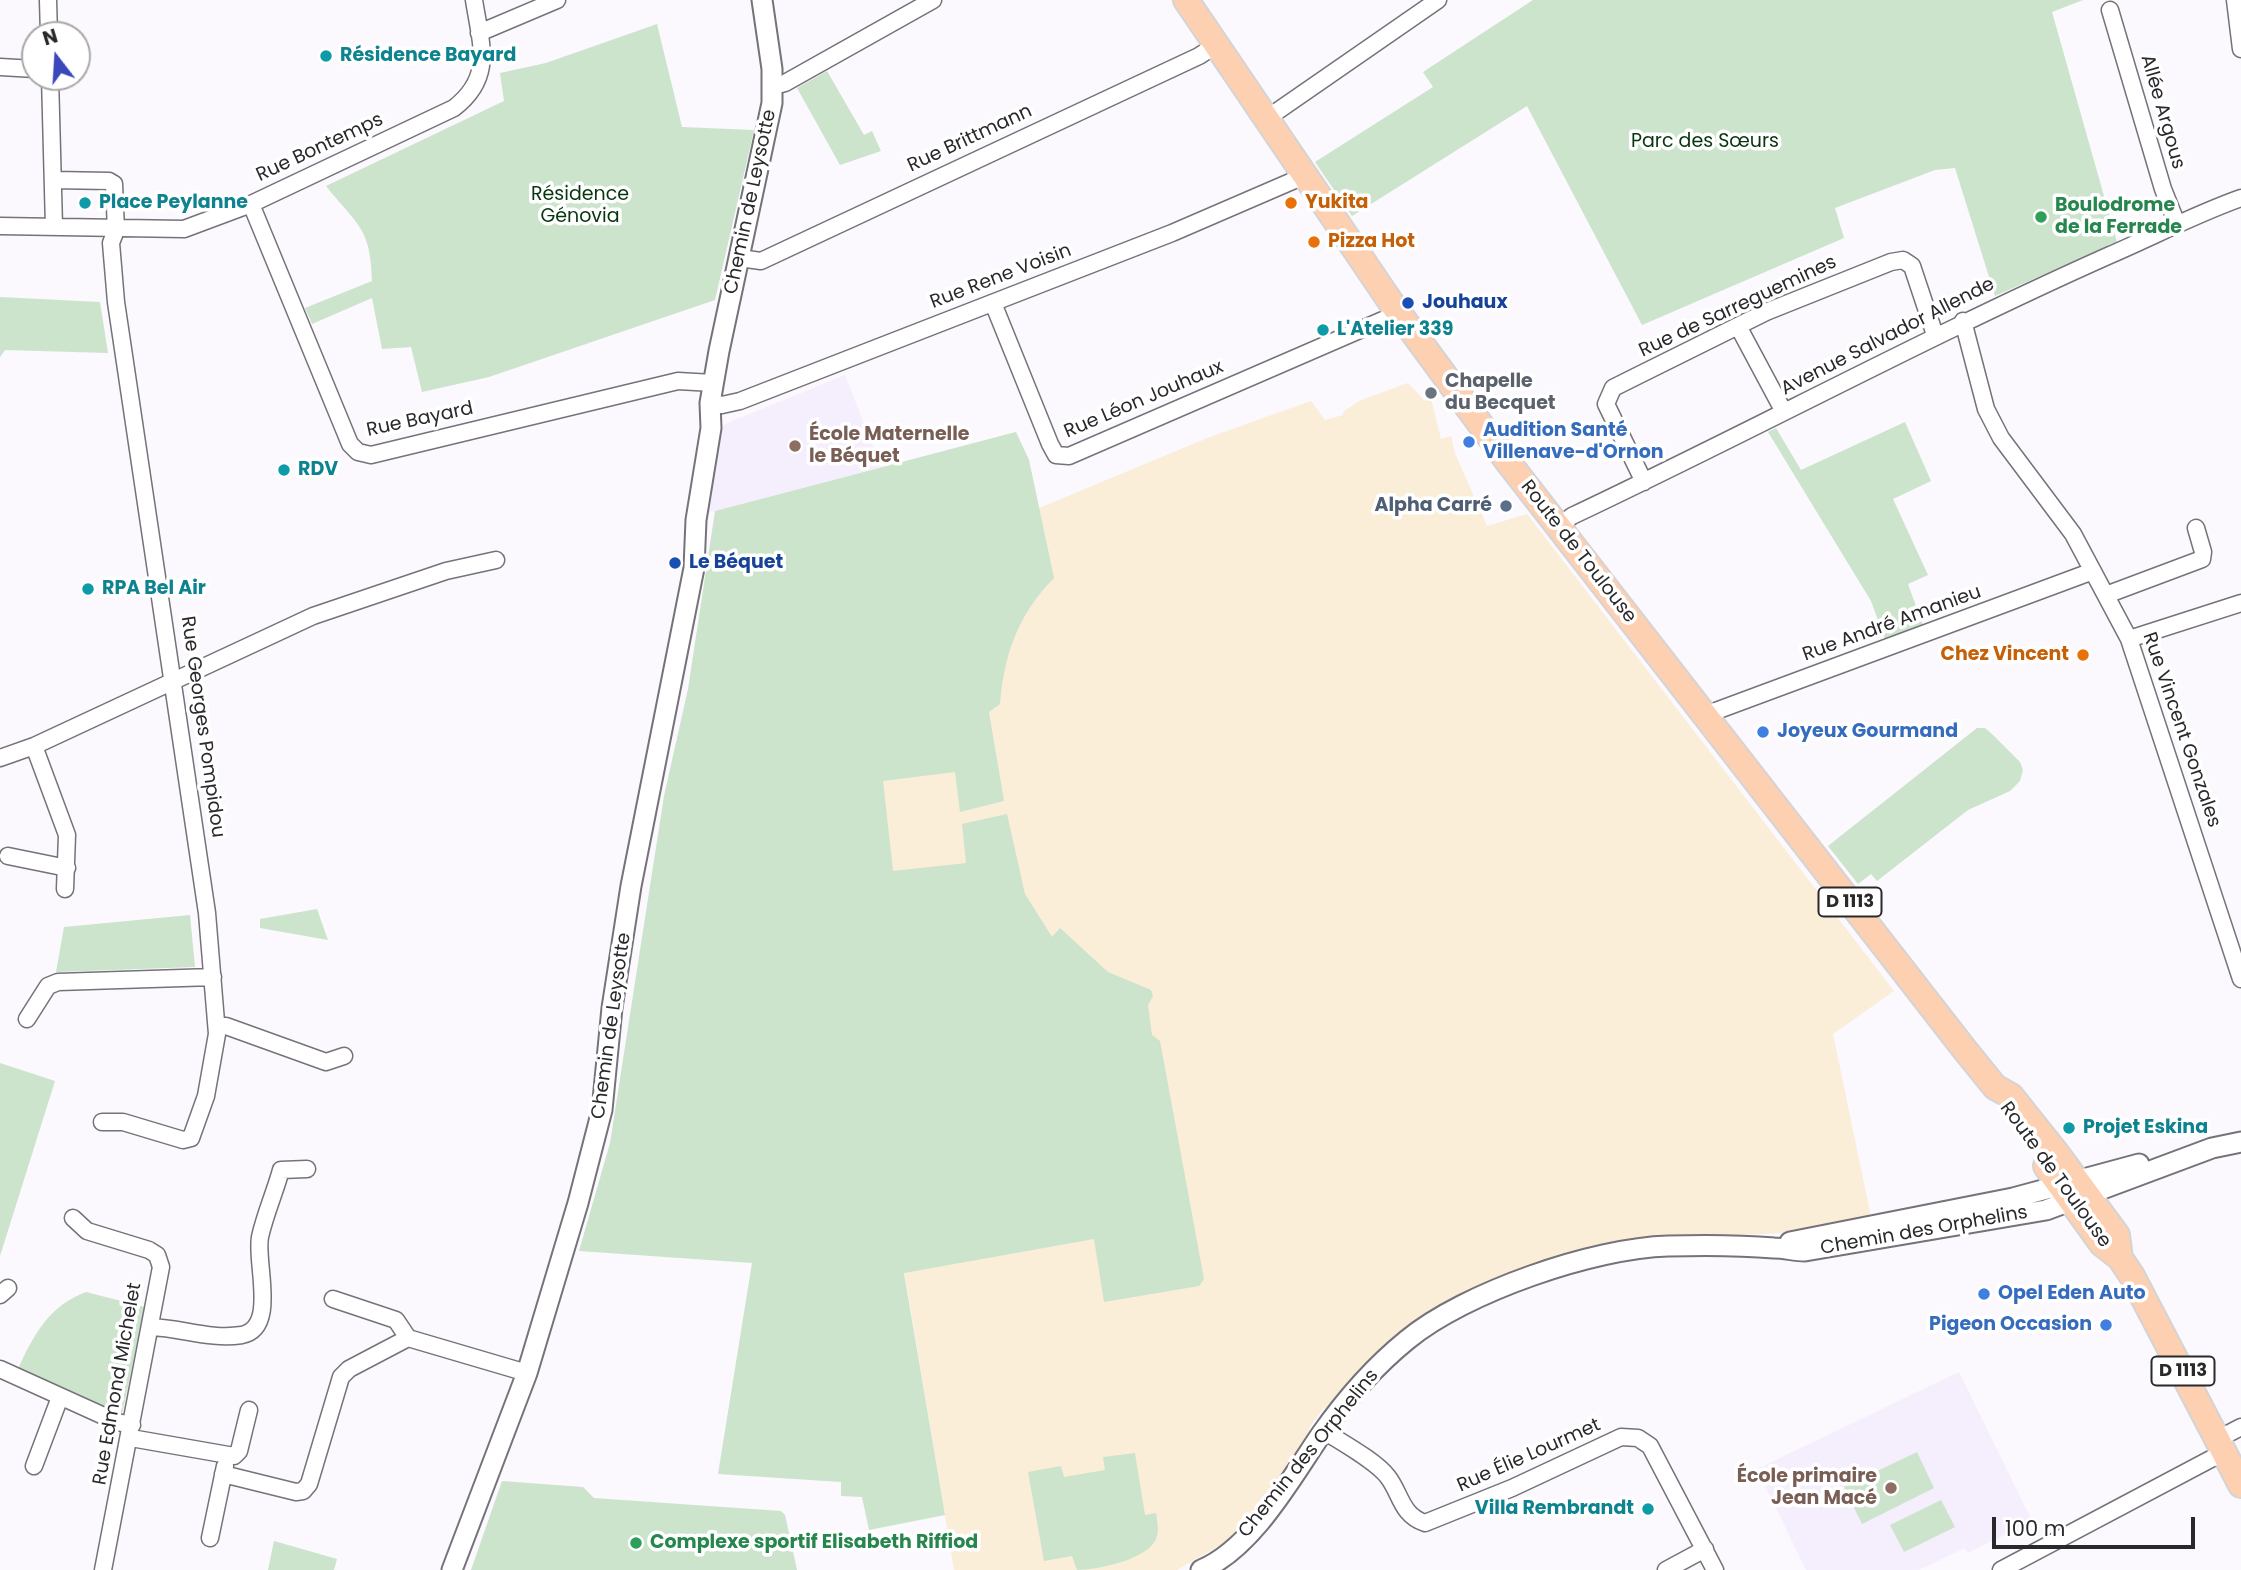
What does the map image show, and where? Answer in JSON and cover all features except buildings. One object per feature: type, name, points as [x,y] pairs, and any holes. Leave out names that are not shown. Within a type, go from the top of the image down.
[{"type":"main road","name":"Route de Toulouse","points":[[1186,0],[1399,313],[1559,526],[1995,1087],[2011,1096],[2074,1191],[2117,1235],[2120,1258],[2150,1307],[2241,1485]]},
{"type":"street","points":[[48,0],[49,21]]},
{"type":"street","name":"Rue Bontemps","points":[[0,226],[116,230],[184,229],[251,204],[454,108],[470,95],[480,78],[483,58],[474,0]]},
{"type":"street","points":[[479,33],[557,0]]},
{"type":"street","name":"Chemin de Leysotte","points":[[452,1570],[527,1373],[582,1192],[602,1111],[614,994],[650,783],[668,710],[687,590],[685,520],[700,427],[710,403],[767,137],[773,86],[762,0]]},
{"type":"street","points":[[773,86],[785,83],[933,0]]},
{"type":"street","points":[[1266,119],[1438,0]]},
{"type":"street","points":[[2235,0],[2241,49]]},
{"type":"street","name":"Allée Argous","points":[[2110,10],[2163,189],[2177,224]]},
{"type":"street","name":"Rue Brittmann","points":[[739,258],[761,261],[1199,56],[1216,45]]},
{"type":"street","points":[[0,67],[21,68]]},
{"type":"street","points":[[51,91],[54,227]]},
{"type":"street","name":"Rue Rene Voisin","points":[[710,403],[737,402],[1247,203],[1304,176]]},
{"type":"street","name":"Rue Georges Pompidou","points":[[54,180],[110,181],[114,184],[116,230],[111,243],[117,302],[206,901],[217,1026],[206,1096],[191,1138],[183,1140],[122,1122],[102,1122]]},
{"type":"street","name":"Avenue Salvador Allende","points":[[1559,526],[1572,516],[1963,321],[2177,224],[2241,198]]},
{"type":"street","name":"Rue Bayard","points":[[251,204],[350,444],[358,452],[371,455],[678,381],[713,383]]},
{"type":"street","name":"Rue de Sarreguemines","points":[[1644,482],[1607,410],[1609,392],[1738,326],[1891,262],[1903,260],[1912,266],[1936,335]]},
{"type":"street","name":"Rue Léon Jouhaux","points":[[993,303],[1050,444],[1056,455],[1069,456],[1399,313]]},
{"type":"street","name":"Rue Vincent Gonzales","points":[[1963,321],[1986,409],[2001,438],[2063,518],[2129,639],[2241,979]]},
{"type":"street","points":[[1738,326],[1784,412]]},
{"type":"street","points":[[2106,595],[2202,559],[2203,552],[2196,528]]},
{"type":"street","points":[[0,758],[34,747],[334,608],[458,568],[496,560]]},
{"type":"street","name":"Rue André Amanieu","points":[[1705,715],[2093,570]]},
{"type":"street","points":[[2129,639],[2241,603]]},
{"type":"street","points":[[34,747],[67,835],[65,889]]},
{"type":"street","points":[[8,856],[67,868]]},
{"type":"street","points":[[27,1019],[48,986],[58,982],[213,977]]},
{"type":"street","points":[[217,1026],[226,1026],[326,1062],[344,1055]]},
{"type":"street","name":"Chemin des Orphelins","points":[[1201,1570],[1213,1565],[1255,1528],[1324,1431],[1364,1381],[1409,1339],[1464,1304],[1531,1277],[1600,1256],[1666,1246],[1776,1248],[1793,1241],[2074,1191],[2212,1148],[2241,1142]]},
{"type":"street","points":[[151,1327],[207,1336],[244,1335],[256,1328],[261,1318],[262,1300],[259,1239],[281,1170],[307,1169]]},
{"type":"street","name":"Rue Edmond Michelet","points":[[74,1218],[87,1231],[157,1255],[161,1267],[103,1570]]},
{"type":"street","points":[[333,1299],[397,1320],[408,1338],[527,1373]]},
{"type":"street","points":[[223,1474],[296,1492],[303,1491],[309,1483],[341,1377],[349,1369],[408,1338]]},
{"type":"street","points":[[0,1369],[117,1422],[131,1431],[226,1456],[239,1451],[249,1410]]},
{"type":"street","points":[[34,1466],[60,1397]]},
{"type":"street","points":[[2001,1570],[2221,1445],[2241,1427]]},
{"type":"street","name":"Rue Élie Lourmet","points":[[1324,1431],[1385,1474],[1404,1509],[1417,1520],[1425,1522],[1512,1488],[1621,1437],[1638,1438],[1650,1446],[1715,1570]]},
{"type":"street","points":[[210,1538],[226,1456]]},
{"type":"street","points":[[1666,1570],[1705,1549]]},
{"type":"shaded area","name":"École Maternelle le Béquet","points":[[845,375],[881,467],[707,513],[721,430],[725,424]]},
{"type":"shaded area","points":[[1408,383],[1425,401],[1431,398],[1441,439],[1451,436],[1455,453],[1487,526],[1527,514],[1894,991],[1833,1034],[1871,1217],[1791,1233],[1673,1237],[1498,1279],[1437,1306],[1406,1329],[1323,1409],[1309,1428],[1309,1435],[1254,1515],[1224,1543],[1177,1570],[954,1570],[823,782],[970,444],[1016,432],[1029,460],[1039,508],[1210,437],[1311,401],[1325,420],[1343,415],[1343,412],[1359,401]]},
{"type":"shaded area","name":"École primaire Jean Macé","points":[[1959,1372],[2032,1521],[1968,1553],[1965,1548],[1919,1570],[1806,1570],[1757,1469]]},
{"type":"green space","name":"Parc des Sœurs","points":[[1533,0],[2083,0],[2052,12],[2117,242],[1995,296],[1955,168],[1935,170],[1835,208],[1844,238],[1642,325],[1527,106],[1352,216],[1315,162],[1433,87],[1423,72]]},
{"type":"green space","name":"Résidence Génovia","points":[[657,24],[682,127],[754,130],[715,300],[489,377],[422,392],[411,347],[382,349],[372,298],[312,324],[305,308],[372,281],[365,237],[354,219],[326,186],[504,101],[500,73],[546,63]]},
{"type":"green space","points":[[827,71],[864,135],[872,131],[881,151],[840,165],[797,88]]},
{"type":"green space","points":[[0,297],[100,302],[108,353],[5,350],[0,357]]},
{"type":"green space","points":[[1905,422],[1931,481],[1893,499],[1928,575],[1908,584],[1923,625],[1885,639],[1871,601],[1768,432],[1776,428],[1801,470]]},
{"type":"green space","points":[[1016,432],[1029,460],[1054,578],[1022,621],[1009,652],[1000,704],[989,712],[1004,801],[960,812],[955,772],[883,781],[893,871],[966,863],[962,824],[1007,814],[1025,894],[1052,937],[1060,928],[1108,972],[1151,990],[1153,996],[1148,1005],[1152,1035],[1160,1041],[1204,1279],[1199,1286],[1104,1302],[1094,1239],[904,1273],[945,1515],[869,1530],[862,1497],[841,1496],[841,1482],[718,1474],[752,1263],[579,1251],[610,1143],[664,796],[688,689],[715,511]]},
{"type":"green space","points":[[1977,728],[1985,728],[2020,762],[2023,770],[2020,781],[2010,791],[1968,810],[1877,881],[1871,874],[1858,884],[1828,846]]},
{"type":"green space","points":[[317,909],[328,940],[260,928],[260,919]]},
{"type":"green space","points":[[190,915],[195,967],[56,972],[64,927]]},
{"type":"green space","points":[[0,1063],[55,1081],[0,1256]]},
{"type":"green space","points":[[86,1292],[145,1307],[122,1414],[18,1369],[30,1344],[52,1313]]},
{"type":"green space","points":[[1917,1452],[1934,1488],[1862,1524],[1844,1487]]},
{"type":"green space","points":[[1135,1453],[1145,1515],[1156,1513],[1158,1534],[1153,1544],[1135,1557],[1097,1568],[1077,1570],[1072,1556],[1044,1561],[1028,1472],[1061,1466],[1064,1477],[1105,1470],[1103,1457]]},
{"type":"green space","name":"Complexe sportif Elisabeth Riffiod","points":[[502,1481],[583,1487],[594,1498],[781,1511],[785,1515],[797,1570],[471,1570]]},
{"type":"green space","points":[[1941,1500],[1955,1527],[1904,1552],[1890,1525]]},
{"type":"green space","points":[[274,1541],[337,1559],[334,1570],[268,1570]]},
{"type":"place","name":"Résidence Bayard","points":[[326,56]]},
{"type":"place","name":"Place Peylanne","points":[[85,203]]},
{"type":"place","name":"Yukita","points":[[1291,203]]},
{"type":"place","name":"Boulodrome de la Ferrade","points":[[2041,217]]},
{"type":"place","name":"Pizza Hot","points":[[1314,242]]},
{"type":"place","name":"Jouhaux","points":[[1408,303]]},
{"type":"place","name":"L'Atelier 339","points":[[1323,330]]},
{"type":"place","name":"Chapelle du Becquet","points":[[1431,393]]},
{"type":"place","name":"Audition Santé Villenave-d'Ornon","points":[[1469,442]]},
{"type":"place","name":"École Maternelle le Béquet","points":[[795,446]]},
{"type":"place","name":"RDV","points":[[284,470]]},
{"type":"place","name":"Alpha Carré","points":[[1506,506]]},
{"type":"place","name":"Le Béquet","points":[[675,563]]},
{"type":"place","name":"RPA Bel Air","points":[[88,589]]},
{"type":"place","name":"Chez Vincent","points":[[2083,655]]},
{"type":"place","name":"Joyeux Gourmand","points":[[1763,732]]},
{"type":"place","name":"Projet Eskina","points":[[2069,1128]]},
{"type":"place","name":"Opel Eden Auto","points":[[1984,1294]]},
{"type":"place","name":"Pigeon Occasion","points":[[2106,1325]]},
{"type":"place","name":"École primaire Jean Macé","points":[[1891,1488]]},
{"type":"place","name":"Villa Rembrandt","points":[[1648,1509]]},
{"type":"place","name":"Complexe sportif Elisabeth Riffiod","points":[[636,1543]]}]
